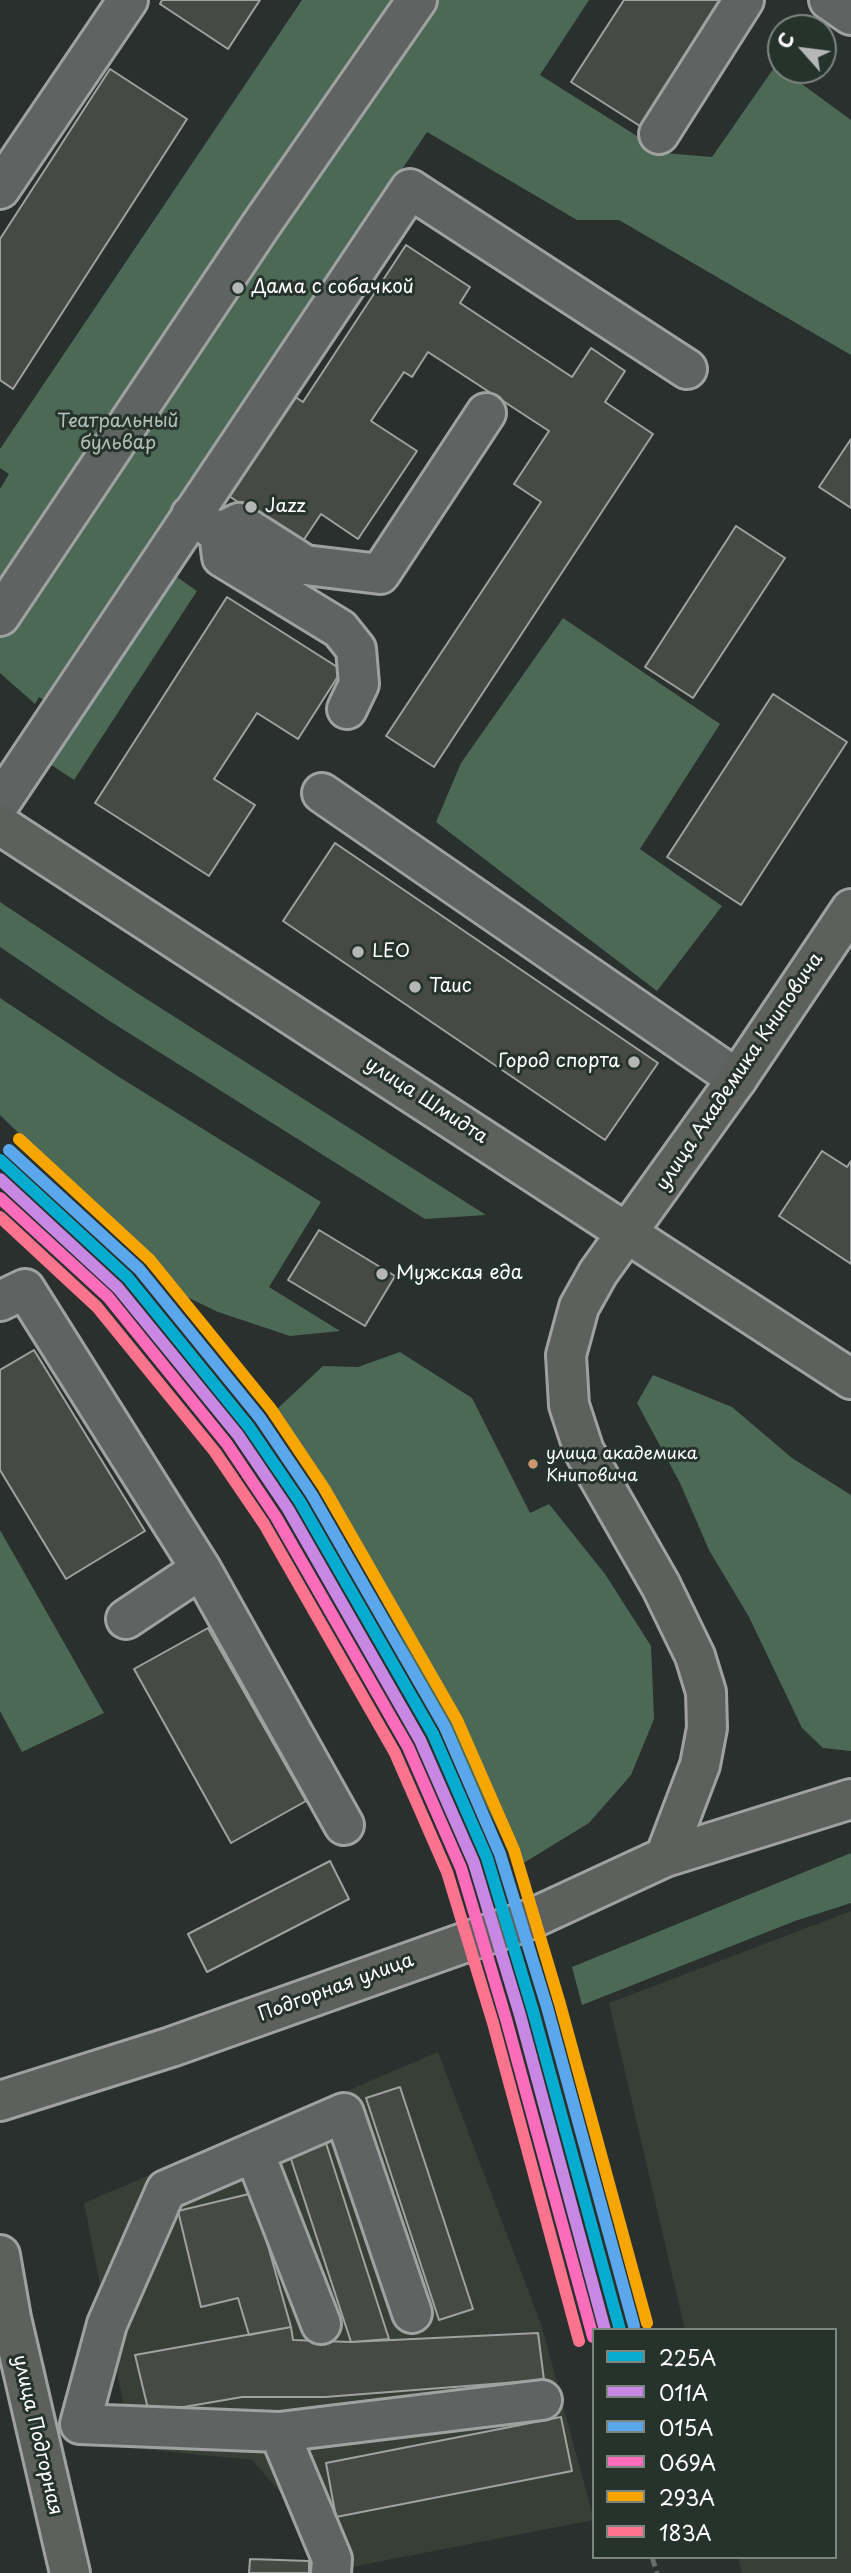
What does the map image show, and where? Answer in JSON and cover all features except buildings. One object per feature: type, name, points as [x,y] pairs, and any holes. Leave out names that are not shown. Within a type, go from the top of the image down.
[{"type":"main road","name":"улица Шмидта","points":[[0,825],[851,1379]]},
{"type":"main road","name":"улица Академика Книповича","points":[[628,1233],[737,1079],[851,909]]},
{"type":"main road","points":[[628,1233],[579,1307],[566,1356],[569,1405],[584,1451],[661,1586],[695,1656],[706,1692],[707,1728],[700,1765],[665,1857]]},
{"type":"main road","name":"Подгорная улица","points":[[0,2101],[171,2047],[531,1919],[665,1857],[851,1799]]},
{"type":"main road","name":"улица Подгорная","points":[[0,2255],[10,2318],[70,2573]]},
{"type":"street","points":[[0,189],[128,0]]},
{"type":"street","points":[[0,616],[261,225],[417,0]]},
{"type":"street","points":[[659,134],[744,0]]},
{"type":"street","points":[[0,803],[205,524],[410,189],[687,369]]},
{"type":"street","points":[[205,524],[240,523],[305,565],[380,574],[486,412]]},
{"type":"street","points":[[205,524],[222,556],[340,629],[356,649],[359,684],[347,709]]},
{"type":"street","points":[[322,793],[737,1079]]},
{"type":"street","points":[[0,1301],[25,1289],[201,1569],[344,1825]]},
{"type":"street","points":[[126,1619],[201,1569]]},
{"type":"street","points":[[80,2424],[107,2324],[166,2190],[344,2113],[412,2313]]},
{"type":"street","points":[[254,2152],[321,2324]]},
{"type":"street","points":[[37,2431],[80,2424],[279,2432],[542,2400]]},
{"type":"street","points":[[279,2432],[332,2559],[331,2573]]},
{"type":"shaded area","points":[[851,1911],[851,2573],[742,2573],[738,2559],[837,2559],[837,2328],[685,2328],[609,2003]]},
{"type":"shaded area","points":[[438,2052],[542,2327],[592,2520],[346,2568],[252,2460],[132,2448],[84,2203]]},
{"type":"green space","name":"Театральный бульвар","points":[[302,0],[589,0],[540,75],[664,153],[712,157],[767,78],[767,84],[802,84],[851,120],[851,355],[619,220],[577,220],[427,132],[45,701],[39,697],[35,704],[0,673],[0,489],[9,474],[0,468],[0,449]]},
{"type":"green space","points":[[171,573],[197,591],[74,780],[47,762]]},
{"type":"green space","points":[[563,618],[720,724],[640,849],[722,906],[657,991],[436,822],[461,763]]},
{"type":"green space","points":[[0,902],[137,993],[486,1215],[425,1219],[108,1020],[0,947]]},
{"type":"green space","points":[[0,998],[119,1077],[321,1202],[269,1287],[340,1331],[290,1336],[218,1312],[168,1288],[114,1225],[0,1115]]},
{"type":"green space","points":[[400,1352],[472,1398],[530,1513],[549,1504],[605,1574],[651,1646],[654,1719],[631,1775],[589,1823],[517,1867],[399,1633],[276,1410],[323,1366],[358,1367]]},
{"type":"green space","points":[[653,1375],[732,1407],[792,1458],[851,1495],[851,1751],[823,1748],[802,1728],[749,1617],[709,1550],[680,1483],[637,1403]]},
{"type":"green space","points":[[0,1530],[104,1713],[22,1752],[0,1711]]},
{"type":"green space","points":[[851,1853],[851,1903],[795,1921],[582,2005],[572,1967]]},
{"type":"railway","points":[[0,1197],[108,1297],[228,1443],[277,1517],[409,1747],[461,1867],[507,2018],[592,2331]]},
{"type":"railway","points":[[653,2559],[657,2573]]},
{"type":"transit line","name":"293А","points":[[19,1139],[150,1260],[271,1409],[324,1488],[457,1720],[514,1850],[560,2004],[647,2323]]},
{"type":"transit line","name":"015А","points":[[9,1150],[139,1269],[260,1418],[312,1495],[445,1727],[500,1854],[547,2007],[634,2326]]},
{"type":"transit line","name":"225А","points":[[0,1160],[128,1278],[249,1427],[300,1502],[433,1734],[487,1858],[533,2011],[619,2328]]},
{"type":"transit line","name":"011А","points":[[0,1179],[118,1288],[238,1435],[288,1509],[420,1740],[474,1863],[520,2015],[604,2328]]},
{"type":"transit line","name":"069А","points":[[0,1198],[108,1297],[227,1444],[276,1517],[408,1747],[461,1868],[506,2019],[592,2333]]},
{"type":"transit line","name":"183А","points":[[0,1217],[97,1307],[215,1452],[264,1524],[395,1753],[447,1872],[493,2023],[579,2341]]},
{"type":"place","name":"Дама с собачкой","points":[[238,288]]},
{"type":"place","name":"Jazz","points":[[251,507]]},
{"type":"place","name":"LEO","points":[[358,952]]},
{"type":"place","name":"Таис","points":[[415,987]]},
{"type":"place","name":"Город спорта","points":[[634,1062]]},
{"type":"place","name":"Мужская еда","points":[[382,1274]]},
{"type":"place","name":"улица академика Книповича","points":[[533,1464]]}]
